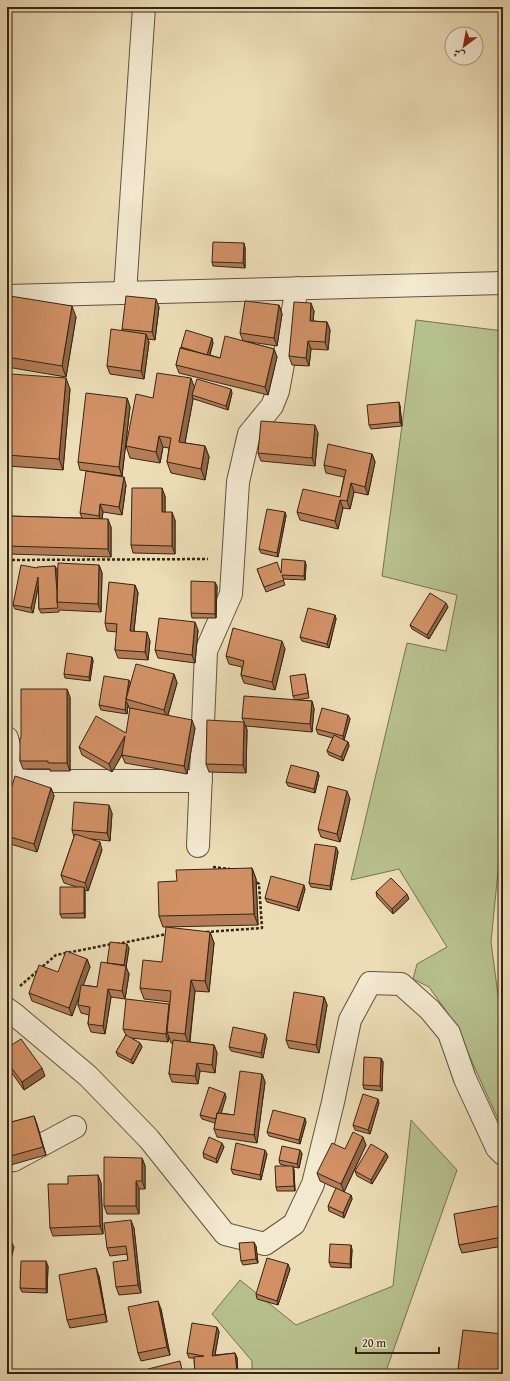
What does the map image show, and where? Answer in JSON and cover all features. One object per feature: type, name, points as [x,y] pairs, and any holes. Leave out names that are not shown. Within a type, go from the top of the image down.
[{"type":"street","points":[[125,293],[144,7]]},
{"type":"street","points":[[7,296],[503,283]]},
{"type":"street","points":[[198,846],[206,651],[231,594],[238,482],[249,434],[272,406],[278,391],[297,288]]},
{"type":"street","points":[[7,738],[13,789],[201,781]]},
{"type":"street","points":[[7,1009],[88,1076],[150,1139],[225,1234],[265,1244],[294,1224],[313,1184],[333,1102],[350,1020],[370,983],[401,984],[430,1010],[449,1033],[469,1086],[497,1148],[503,1154]]},
{"type":"street","points":[[7,1161],[14,1160],[75,1127]]},
{"type":"path","points":[[7,560],[234,558]]},
{"type":"path","points":[[198,846],[200,866],[232,869]]},
{"type":"path","points":[[201,932],[262,928],[259,884],[252,879]]},
{"type":"path","points":[[18,988],[56,955],[171,934]]},
{"type":"green space","points":[[416,320],[503,331],[503,821],[491,942],[503,1033],[503,1130],[454,1022],[429,987],[413,979],[417,964],[447,947],[399,869],[351,880],[407,643],[446,651],[457,595],[382,576]]},
{"type":"green space","points":[[411,1120],[457,1170],[385,1374],[252,1374],[252,1361],[212,1314],[240,1280],[296,1325],[393,1286]]},
{"type":"building","points":[[213,242],[244,243],[243,263],[212,262]]},
{"type":"building","points":[[10,296],[72,306],[62,366],[7,357],[7,312]]},
{"type":"building","points":[[126,296],[156,299],[152,332],[122,329]]},
{"type":"building","points":[[245,301],[279,305],[274,338],[240,333]]},
{"type":"building","points":[[294,302],[311,303],[310,321],[327,322],[325,342],[308,341],[306,358],[289,356]]},
{"type":"building","points":[[111,329],[146,334],[141,371],[107,366]]},
{"type":"building","points":[[186,330],[212,338],[207,355],[181,347]]},
{"type":"building","points":[[225,336],[274,349],[265,387],[176,365],[180,348],[220,358]]},
{"type":"building","points":[[157,373],[191,378],[179,442],[205,446],[201,469],[167,462],[171,438],[159,436],[156,452],[126,446],[136,394],[153,398]]},
{"type":"building","points":[[11,374],[66,378],[59,459],[7,455],[7,422]]},
{"type":"building","points":[[197,379],[231,389],[226,406],[192,395]]},
{"type":"building","points":[[86,393],[127,398],[119,467],[78,462]]},
{"type":"building","points":[[399,402],[400,422],[369,425],[367,405]]},
{"type":"building","points":[[261,421],[315,425],[312,458],[258,453]]},
{"type":"building","points":[[328,444],[372,454],[365,487],[351,483],[347,501],[340,500],[335,521],[297,512],[303,489],[340,497],[346,470],[324,465]]},
{"type":"building","points":[[86,471],[124,477],[119,507],[100,504],[99,516],[80,513]]},
{"type":"building","points":[[132,488],[162,488],[162,512],[172,512],[172,546],[131,545]]},
{"type":"building","points":[[267,509],[285,512],[277,553],[259,549]]},
{"type":"building","points":[[7,516],[108,519],[108,549],[7,546]]},
{"type":"building","points":[[282,559],[305,561],[304,576],[282,575],[284,580],[264,587],[257,569],[277,562],[281,573]]},
{"type":"building","points":[[58,563],[99,565],[98,604],[57,602]]},
{"type":"building","points":[[21,565],[37,568],[55,566],[58,608],[39,609],[38,577],[31,608],[13,605]]},
{"type":"building","points":[[191,581],[215,582],[215,614],[191,613]]},
{"type":"building","points":[[109,582],[135,585],[130,631],[147,632],[145,652],[115,650],[117,624],[105,623]]},
{"type":"building","points":[[430,593],[446,603],[427,635],[410,625]]},
{"type":"building","points":[[308,608],[335,615],[327,644],[300,637]]},
{"type":"building","points":[[159,618],[195,622],[192,655],[155,650]]},
{"type":"building","points":[[233,628],[282,641],[272,682],[241,675],[244,661],[226,656]]},
{"type":"building","points":[[67,653],[92,657],[89,677],[64,674]]},
{"type":"building","points":[[136,664],[174,674],[164,710],[126,699]]},
{"type":"building","points":[[305,674],[308,693],[293,696],[290,676]]},
{"type":"building","points":[[104,676],[129,680],[125,710],[99,705]]},
{"type":"building","points":[[21,689],[67,689],[67,763],[20,761]]},
{"type":"building","points":[[244,696],[312,701],[310,724],[242,718]]},
{"type":"building","points":[[130,708],[192,720],[184,766],[122,755],[125,736],[109,764],[79,747],[96,716],[126,733]]},
{"type":"building","points":[[322,708],[348,715],[343,736],[316,729]]},
{"type":"building","points":[[207,720],[244,722],[243,765],[206,764]]},
{"type":"building","points":[[334,735],[348,742],[341,757],[327,751]]},
{"type":"building","points":[[291,765],[318,772],[314,789],[286,782]]},
{"type":"building","points":[[15,776],[51,788],[34,844],[7,836],[7,827],[11,813],[7,812],[7,802]]},
{"type":"building","points":[[328,786],[347,791],[337,834],[318,829]]},
{"type":"building","points":[[74,802],[109,805],[107,833],[72,830]]},
{"type":"building","points":[[75,834],[100,842],[85,883],[61,875]]},
{"type":"building","points":[[315,844],[336,847],[330,886],[309,883]]},
{"type":"building","points":[[252,868],[254,914],[159,916],[158,882],[177,881],[176,870]]},
{"type":"building","points":[[7,874],[10,875],[7,881]]},
{"type":"building","points":[[271,876],[304,885],[297,907],[265,898]]},
{"type":"building","points":[[391,878],[407,894],[392,909],[376,892]]},
{"type":"building","points":[[60,887],[84,887],[84,913],[60,914]]},
{"type":"building","points":[[166,927],[210,932],[205,981],[191,980],[185,1034],[167,1032],[171,991],[140,988],[143,960],[162,962]]},
{"type":"building","points":[[110,942],[127,944],[124,965],[107,963]]},
{"type":"building","points":[[66,951],[87,959],[69,1008],[29,993],[39,965],[58,972]]},
{"type":"building","points":[[101,962],[126,966],[122,991],[108,989],[103,1026],[88,1024],[90,1007],[78,1005],[81,985],[97,987]]},
{"type":"building","points":[[294,992],[324,997],[316,1045],[286,1040]]},
{"type":"building","points":[[126,999],[169,1004],[166,1034],[123,1029]]},
{"type":"building","points":[[233,1027],[265,1034],[261,1053],[229,1047]]},
{"type":"building","points":[[126,1035],[140,1043],[131,1060],[116,1052]]},
{"type":"building","points":[[21,1039],[42,1068],[22,1082],[7,1062],[7,1048]]},
{"type":"building","points":[[173,1040],[214,1045],[212,1065],[197,1063],[195,1076],[169,1074]]},
{"type":"building","points":[[364,1057],[381,1058],[380,1086],[363,1085]]},
{"type":"building","points":[[240,1071],[262,1074],[254,1135],[214,1129],[217,1113],[234,1115]]},
{"type":"building","points":[[209,1087],[225,1093],[216,1119],[200,1115]]},
{"type":"building","points":[[363,1094],[378,1099],[368,1130],[353,1125]]},
{"type":"building","points":[[7,1108],[11,1122],[34,1116],[43,1147],[7,1157]]},
{"type":"building","points":[[273,1110],[305,1118],[299,1140],[267,1132]]},
{"type":"building","points":[[353,1132],[363,1137],[341,1184],[317,1173],[332,1143],[345,1149]]},
{"type":"building","points":[[209,1137],[222,1143],[216,1159],[203,1153]]},
{"type":"building","points":[[236,1143],[265,1150],[260,1175],[231,1169]]},
{"type":"building","points":[[371,1144],[386,1153],[371,1180],[355,1171]]},
{"type":"building","points":[[282,1146],[300,1150],[297,1164],[279,1160]]},
{"type":"building","points":[[104,1157],[142,1158],[142,1181],[136,1181],[136,1206],[104,1206]]},
{"type":"building","points":[[275,1166],[293,1166],[294,1186],[276,1187]]},
{"type":"building","points":[[98,1175],[100,1226],[50,1228],[48,1184],[68,1184],[68,1176]]},
{"type":"building","points":[[336,1188],[351,1195],[343,1213],[328,1206]]},
{"type":"building","points":[[503,1205],[503,1237],[459,1245],[454,1214]]},
{"type":"building","points":[[131,1220],[138,1285],[116,1287],[113,1262],[128,1260],[126,1246],[107,1248],[104,1223]]},
{"type":"building","points":[[7,1242],[12,1243],[7,1263]]},
{"type":"building","points":[[254,1242],[256,1259],[241,1261],[239,1243]]},
{"type":"building","points":[[330,1244],[351,1245],[350,1264],[329,1262]]},
{"type":"building","points":[[267,1258],[288,1264],[277,1301],[256,1294]]},
{"type":"building","points":[[21,1261],[46,1261],[46,1289],[20,1288]]},
{"type":"building","points":[[96,1268],[105,1314],[67,1320],[59,1275]]},
{"type":"building","points":[[158,1301],[167,1347],[138,1353],[128,1307]]},
{"type":"building","points":[[192,1323],[217,1327],[212,1356],[235,1353],[237,1372],[195,1374],[194,1357],[204,1356],[187,1353]]},
{"type":"building","points":[[463,1330],[503,1334],[503,1374],[458,1369]]},
{"type":"building","points":[[180,1361],[183,1374],[149,1374],[148,1369]]},
{"type":"building","points":[[7,1372],[22,1372],[22,1374],[7,1374]]}]
